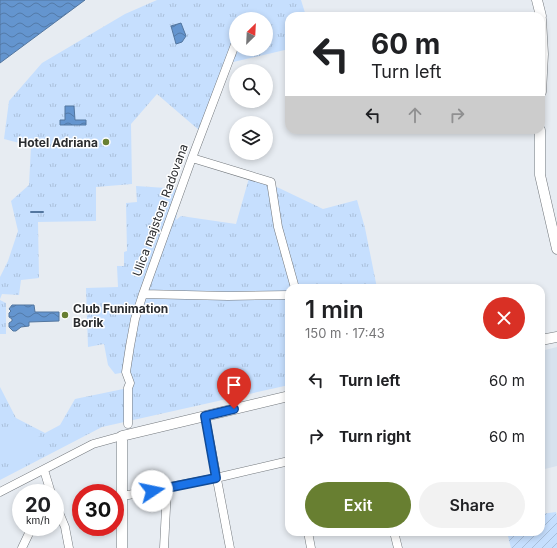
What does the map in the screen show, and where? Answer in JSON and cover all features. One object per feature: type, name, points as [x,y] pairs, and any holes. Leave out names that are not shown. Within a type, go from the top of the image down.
[{"type":"street","points":[[537,0],[540,12]]},
{"type":"street","name":"Ulica majstora Radovana","points":[[231,56],[143,294],[228,296],[285,295]]},
{"type":"street","points":[[540,134],[540,175],[557,249]]},
{"type":"street","points":[[192,158],[271,182],[278,227],[294,284]]},
{"type":"street","points":[[128,424],[128,388],[130,383],[126,372],[135,319],[143,294]]},
{"type":"street","points":[[545,339],[557,337]]},
{"type":"street","points":[[0,492],[93,444],[285,397]]},
{"type":"street","points":[[205,416],[230,548]]},
{"type":"street","points":[[122,436],[123,484]]},
{"type":"street","points":[[124,496],[216,478],[285,462]]},
{"type":"street","points":[[44,470],[48,484]]},
{"type":"street","points":[[164,548],[167,488]]},
{"type":"street","points":[[64,527],[69,548]]},
{"type":"street","points":[[22,548],[28,536]]},
{"type":"street","points":[[122,536],[122,548]]},
{"type":"street","points":[[309,536],[311,548]]},
{"type":"street","points":[[395,536],[398,548]]},
{"type":"shaded area","points":[[557,347],[557,466],[545,469],[545,350]]},
{"type":"green space","points":[[157,0],[301,0],[305,12],[285,12],[285,50],[273,53],[273,12],[229,12],[229,56],[259,56],[229,64],[229,70],[200,131],[157,94],[131,124],[132,184],[96,187],[96,221],[38,222],[39,278],[21,280],[19,295],[2,294],[0,299],[0,277],[8,261],[18,231],[11,201],[29,185],[31,146],[4,139],[9,101],[42,63],[125,14]]},
{"type":"green space","points":[[249,178],[279,188],[323,209],[357,200],[365,228],[376,284],[285,284],[285,386],[102,427],[0,480],[0,387],[16,418],[45,433],[60,425],[75,399],[128,388],[126,372],[115,374],[108,365],[104,344],[88,347],[86,288],[118,287],[117,266],[124,266],[124,252],[127,251],[126,203],[137,202],[136,186],[181,189],[176,220],[181,216],[236,224]]},
{"type":"green space","points":[[0,300],[6,303],[6,334],[0,334]]},
{"type":"green space","points":[[11,420],[40,434],[24,467],[0,455],[0,443]]},
{"type":"green space","points":[[556,512],[557,548],[511,548],[508,536],[545,536],[545,513]]},
{"type":"water","points":[[0,0],[85,0],[0,63]]},
{"type":"water","points":[[181,23],[186,36],[182,42],[176,44],[171,26]]},
{"type":"water","points":[[65,106],[74,106],[75,120],[86,120],[86,125],[60,125],[60,120],[65,120]]},
{"type":"water","points":[[12,305],[34,305],[35,312],[59,312],[59,321],[29,322],[29,326],[21,327],[16,331],[13,331],[9,327],[9,323],[12,319],[9,317],[9,313],[11,311],[9,309]]},
{"type":"waterway","points":[[31,212],[43,212]]},
{"type":"place","name":"Hotel Adriana","points":[[106,142]]},
{"type":"place","name":"Club Funimation Borik","points":[[65,315]]},
{"type":"route","points":[[152,491],[216,478],[205,416],[234,409]]}]
